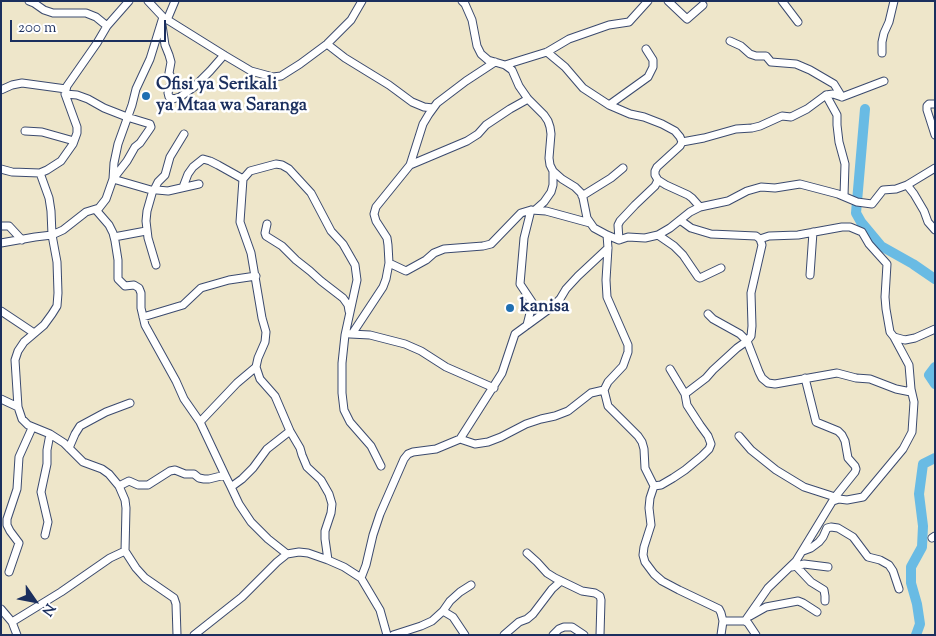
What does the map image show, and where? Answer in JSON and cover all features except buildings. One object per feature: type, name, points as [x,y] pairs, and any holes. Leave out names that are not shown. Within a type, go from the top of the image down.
[{"type":"street","points":[[29,1],[53,13],[86,13],[96,16],[107,26]]},
{"type":"street","points":[[1,169],[12,172],[40,173],[61,161],[74,140],[77,127],[66,92],[70,81],[107,26],[129,1]]},
{"type":"street","points":[[148,1],[164,20],[251,71],[273,77],[281,76],[327,44],[351,20],[362,1]]},
{"type":"street","points":[[1,243],[35,236],[52,235],[63,230],[86,212],[99,208],[106,199],[113,179],[118,144],[136,89],[150,59],[164,20],[175,1]]},
{"type":"street","points":[[462,1],[472,20],[477,46],[481,54],[488,60],[505,65],[512,70],[528,100],[544,115],[550,126],[549,158],[553,172],[575,186],[582,196],[587,218],[594,228],[619,240],[628,237],[645,238],[658,235],[700,207],[728,201],[760,187],[775,188],[800,184],[825,190],[857,202],[872,204],[883,190],[907,186],[935,168]]},
{"type":"street","points":[[505,65],[547,52],[569,40],[609,25],[629,22],[648,1]]},
{"type":"street","points":[[668,1],[687,19],[704,5]]},
{"type":"street","points":[[782,1],[798,22]]},
{"type":"street","points":[[882,53],[884,33],[894,1]]},
{"type":"street","points":[[164,20],[165,45],[171,62],[169,72],[172,79],[168,93],[169,97],[173,99],[180,97],[194,87],[224,55]]},
{"type":"street","points":[[730,41],[741,46],[750,54],[766,56],[771,62],[796,64],[810,70],[834,84],[842,97]]},
{"type":"street","points":[[327,44],[412,102],[424,107],[433,108]]},
{"type":"street","points":[[609,105],[648,77],[653,67],[653,60],[646,49]]},
{"type":"street","points":[[547,52],[561,63],[583,88],[609,105],[662,124],[674,131],[682,142]]},
{"type":"street","points":[[348,334],[383,287],[389,263],[386,238],[374,214],[376,207],[410,164],[428,114],[438,103],[466,81],[495,62]]},
{"type":"street","points":[[700,207],[688,195],[666,185],[658,180],[655,175],[657,166],[680,146],[682,142],[736,129],[760,126],[782,116],[791,117],[807,109],[826,95],[833,94],[842,97],[884,81]]},
{"type":"street","points":[[1,90],[22,83],[66,92],[88,99],[127,117],[148,123],[151,127],[140,143],[134,146],[127,161],[113,179]]},
{"type":"street","points":[[826,95],[837,115],[839,142],[845,164],[844,196]]},
{"type":"street","points":[[410,164],[467,141],[478,134],[486,125],[528,100]]},
{"type":"street","points":[[935,104],[927,106],[927,110],[935,135]]},
{"type":"street","points":[[25,131],[42,132],[74,140]]},
{"type":"street","points":[[156,265],[146,231],[146,216],[154,190],[165,174],[170,157],[184,134]]},
{"type":"street","points":[[183,187],[188,174],[203,159],[218,165],[242,179]]},
{"type":"street","points":[[328,560],[325,530],[332,513],[329,494],[322,480],[307,467],[300,448],[274,396],[260,379],[256,367],[265,342],[266,332],[252,253],[240,222],[242,179],[250,171],[276,164],[282,165],[289,169],[311,193],[331,231],[343,244],[355,265],[357,280],[349,314]]},
{"type":"street","points":[[582,196],[623,168]]},
{"type":"street","points":[[389,263],[406,271],[426,260],[434,253],[444,249],[491,244],[521,214],[533,210],[544,202],[553,185],[553,172]]},
{"type":"street","points":[[40,173],[49,198],[51,211],[52,235],[57,262],[58,293],[56,306],[52,314],[44,325],[24,342],[18,351],[15,360],[18,407],[22,419],[28,426],[50,434],[64,443],[84,462],[109,474],[119,486],[126,508],[125,551],[145,578],[174,598],[178,635]]},
{"type":"street","points":[[113,179],[154,190],[168,191],[199,184]]},
{"type":"street","points":[[619,240],[618,225],[620,221],[655,186],[658,180]]},
{"type":"street","points":[[907,186],[914,194],[928,222],[935,230]]},
{"type":"street","points":[[96,210],[109,225],[114,237],[118,260],[118,279],[125,286],[134,285],[139,288],[141,292],[142,317],[149,334],[176,380],[184,399],[200,422],[239,504],[248,518],[268,539],[287,554]]},
{"type":"street","points":[[533,210],[546,211],[590,223]]},
{"type":"street","points":[[527,324],[532,302],[520,284],[524,238],[533,210]]},
{"type":"street","points":[[680,220],[691,228],[711,234],[756,236],[760,239],[762,245],[751,293],[751,336],[686,394]]},
{"type":"street","points":[[267,224],[266,236],[282,246],[296,260],[343,298],[348,305],[348,334],[342,363],[344,410],[350,422],[371,446],[380,466]]},
{"type":"street","points":[[1,226],[9,226],[22,240]]},
{"type":"street","points":[[739,436],[751,450],[776,470],[804,487],[834,499],[847,500],[863,497],[903,449],[913,426],[914,402],[911,392],[909,365],[890,332],[886,309],[886,264],[862,232],[850,227],[788,236],[769,236],[760,239]]},
{"type":"street","points":[[114,237],[146,231]]},
{"type":"street","points":[[810,275],[813,232]]},
{"type":"street","points":[[607,235],[607,297],[628,345],[628,352],[623,366],[608,382],[604,390],[608,406],[642,442],[645,468],[654,486],[649,508],[651,525],[643,555],[645,562],[662,581],[719,609],[723,621],[721,635]]},
{"type":"street","points":[[658,235],[683,255],[698,277],[700,278],[721,268]]},
{"type":"street","points":[[361,578],[380,514],[404,458],[413,452],[436,449],[460,439],[502,373],[515,334],[552,307],[578,276],[608,248]]},
{"type":"street","points":[[142,317],[178,307],[187,302],[201,288],[220,282],[256,276]]},
{"type":"street","points":[[1,311],[34,333]]},
{"type":"street","points":[[708,314],[713,319],[740,334],[747,341],[762,378],[768,383],[775,384],[837,372],[856,378],[870,379],[911,392]]},
{"type":"street","points":[[894,337],[905,340],[915,338],[935,329]]},
{"type":"street","points":[[348,334],[370,335],[405,344],[421,351],[446,367],[494,388]]},
{"type":"street","points":[[200,422],[237,383],[256,367]]},
{"type":"street","points":[[654,486],[661,485],[685,470],[702,456],[711,444],[708,436],[687,405],[686,394],[670,369]]},
{"type":"street","points":[[746,619],[768,588],[793,567],[834,499],[856,469],[848,458],[842,435],[838,431],[816,422],[806,378]]},
{"type":"street","points":[[460,439],[475,444],[495,439],[526,424],[568,411],[591,393],[604,390]]},
{"type":"street","points":[[1,399],[18,407]]},
{"type":"street","points":[[69,448],[80,426],[106,412],[130,403]]},
{"type":"street","points":[[9,572],[20,543],[10,531],[7,519],[17,489],[19,457],[32,428]]},
{"type":"street","points":[[232,487],[253,468],[268,450],[290,431]]},
{"type":"street","points":[[45,535],[48,522],[41,492],[47,464],[50,434]]},
{"type":"street","points":[[119,486],[129,482],[138,485],[148,485],[170,471],[175,470],[186,474],[194,474],[204,479],[225,475]]},
{"type":"street","points":[[803,551],[819,542],[827,528],[838,528],[853,537],[868,558],[880,560],[889,565],[894,571],[899,589]]},
{"type":"street","points":[[12,622],[61,592],[110,558],[125,551]]},
{"type":"street","points":[[194,635],[242,597],[287,554],[299,552],[328,560],[344,567],[361,578],[380,610],[387,635]]},
{"type":"street","points":[[527,553],[547,573],[582,591],[595,593],[600,596],[600,635]]},
{"type":"street","points":[[793,567],[804,564],[828,567]]},
{"type":"street","points":[[793,567],[824,590],[825,601]]},
{"type":"street","points":[[504,635],[519,622],[533,614],[552,589],[561,581]]},
{"type":"street","points":[[393,635],[421,626],[432,620],[444,611],[450,601],[460,592],[471,585]]},
{"type":"street","points":[[723,621],[746,619],[766,607],[798,601],[817,612]]},
{"type":"street","points":[[1,610],[12,622],[17,635]]},
{"type":"street","points":[[444,611],[454,617],[465,635]]},
{"type":"street","points":[[746,619],[756,635]]},
{"type":"street","points":[[553,635],[564,627],[572,627],[584,635]]},
{"type":"waterway","points":[[865,109],[856,213],[881,246],[935,279]]},
{"type":"waterway","points":[[935,367],[929,375],[935,384]]},
{"type":"waterway","points":[[916,635],[920,624],[911,583],[911,567],[922,547],[923,526],[919,494],[923,464],[935,458]]},
{"type":"place","name":"Ofisi ya Serikali ya Mtaa wa Saranga","points":[[146,96]]},
{"type":"place","name":"kanisa","points":[[510,308]]}]
